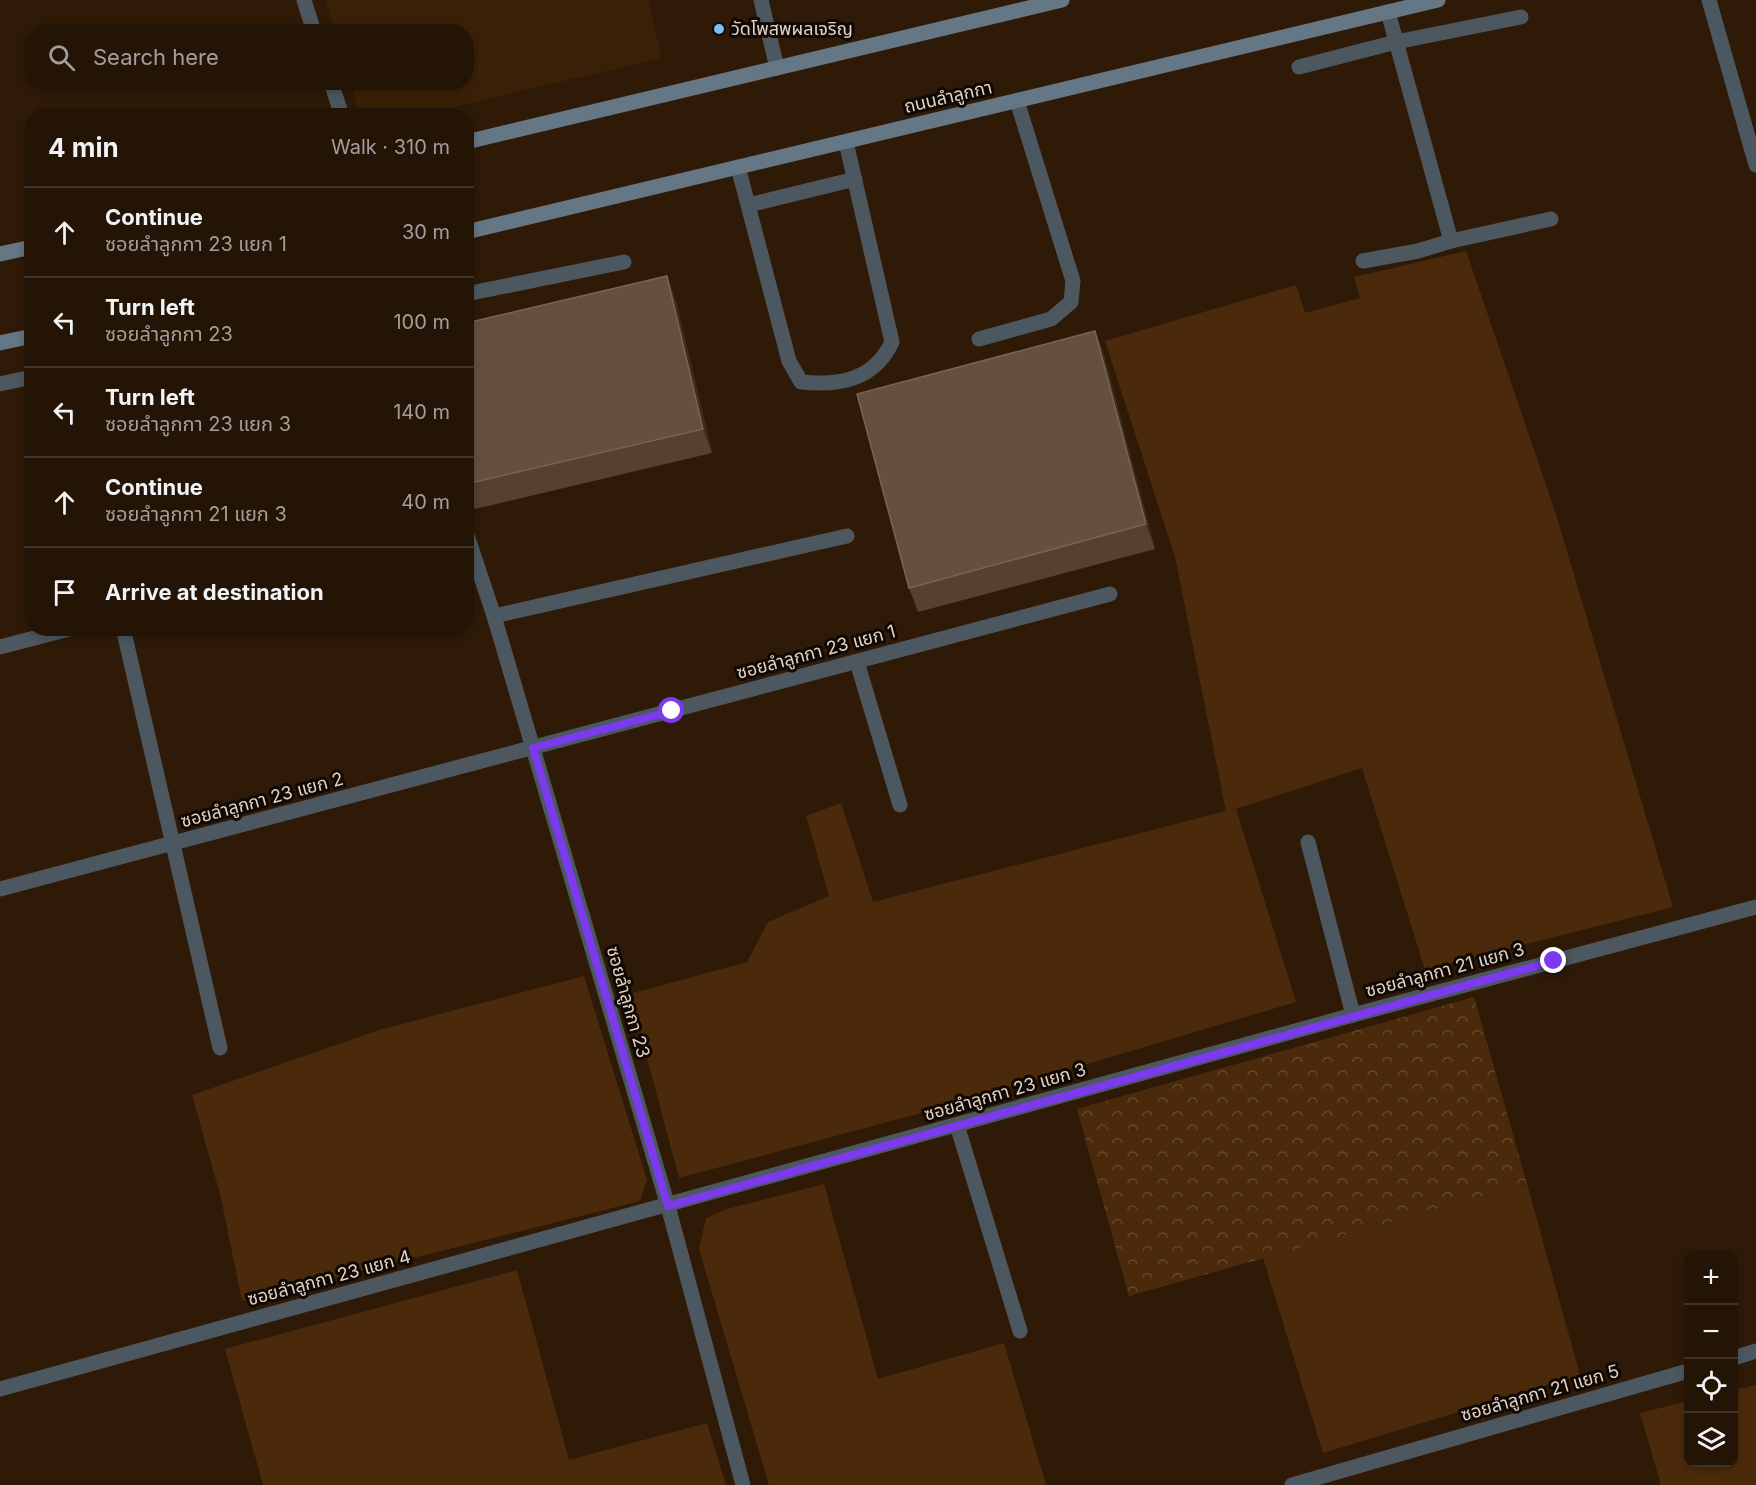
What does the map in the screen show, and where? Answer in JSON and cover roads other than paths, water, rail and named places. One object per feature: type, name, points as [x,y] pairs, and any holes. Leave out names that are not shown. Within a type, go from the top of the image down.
[{"type":"main road","points":[[474,140],[1062,0]]},
{"type":"main road","name":"ถนนลำลูกกา","points":[[474,230],[1438,0]]},
{"type":"main road","points":[[0,254],[24,249]]},
{"type":"main road","points":[[0,343],[24,338]]},
{"type":"street","points":[[304,0],[312,24]]},
{"type":"street","points":[[761,0],[777,68]]},
{"type":"street","points":[[1709,0],[1756,165]]},
{"type":"street","points":[[1388,12],[1451,241]]},
{"type":"street","points":[[1299,67],[1396,42],[1521,17]]},
{"type":"street","points":[[334,90],[339,108]]},
{"type":"street","points":[[979,339],[1052,319],[1071,302],[1073,281],[1017,100]]},
{"type":"street","points":[[738,167],[789,361],[801,382],[826,384],[860,376],[883,360],[892,342],[846,142]]},
{"type":"street","points":[[749,205],[855,179]]},
{"type":"street","points":[[1363,261],[1418,251],[1451,241],[1551,219]]},
{"type":"street","points":[[474,292],[624,262]]},
{"type":"street","points":[[0,384],[24,379]]},
{"type":"street","points":[[494,616],[847,536]]},
{"type":"street","name":"ซอยลำลูกกา 23","points":[[474,556],[494,616],[668,1206],[743,1485]]},
{"type":"street","name":"ซอยลำลูกกา 23 แยก 1","points":[[533,748],[1110,594]]},
{"type":"street","points":[[0,647],[42,636]]},
{"type":"street","points":[[125,636],[220,1048]]},
{"type":"street","points":[[857,662],[900,805]]},
{"type":"street","name":"ซอยลำลูกกา 23 แยก 2","points":[[0,889],[533,748]]},
{"type":"street","points":[[1308,842],[1353,1015]]},
{"type":"street","name":"ซอยลำลูกกา 21 แยก 3","points":[[1353,1015],[1756,907]]},
{"type":"street","name":"ซอยลำลูกกา 23 แยก 3","points":[[668,1206],[1353,1015]]},
{"type":"street","points":[[957,1125],[1020,1331]]},
{"type":"street","name":"ซอยลำลูกกา 23 แยก 4","points":[[0,1389],[668,1206]]},
{"type":"street","points":[[1738,1357],[1756,1351]]},
{"type":"street","name":"ซอยลำลูกกา 21 แยก 5","points":[[1292,1485],[1684,1372]]},
{"type":"place","name":"วัดโพสพผลเจริญ","points":[[719,29]]}]
